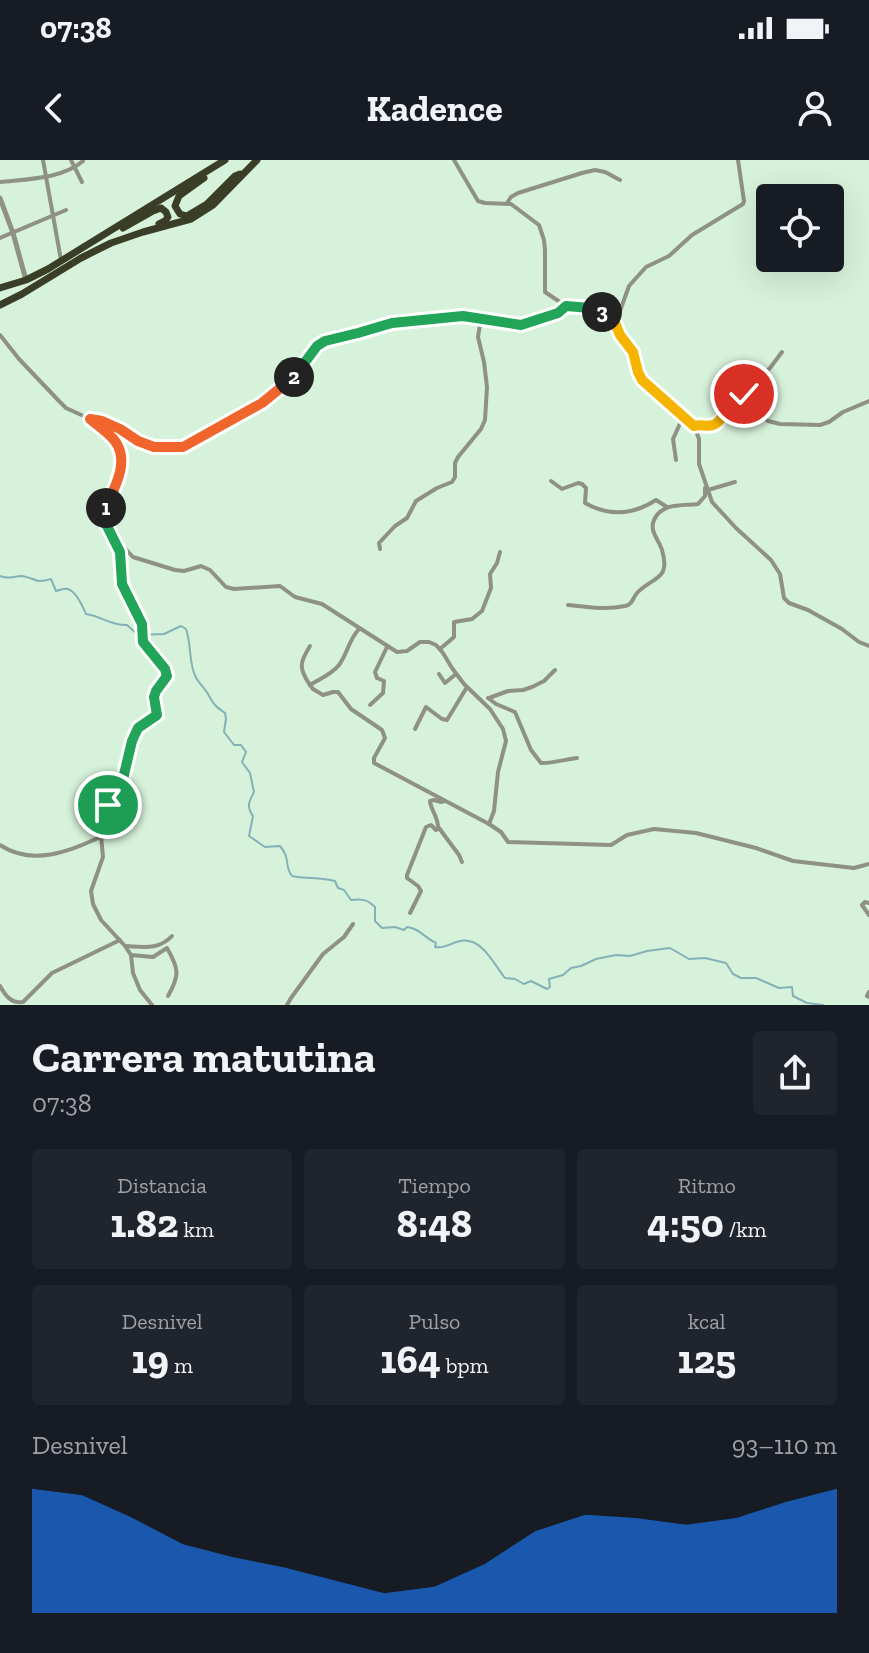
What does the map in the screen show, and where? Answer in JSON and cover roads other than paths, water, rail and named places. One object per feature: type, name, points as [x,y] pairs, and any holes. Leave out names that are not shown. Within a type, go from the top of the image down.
[{"type":"highway","points":[[0,288],[26,280],[62,261],[225,160]]},
{"type":"highway","points":[[116,241],[191,219],[213,205],[257,160]]},
{"type":"highway","points":[[214,167],[177,198],[175,206],[180,214],[187,216],[199,209],[235,176],[243,174]]},
{"type":"highway","points":[[0,306],[90,253],[131,233],[162,223],[167,219],[167,213],[164,209],[158,209],[118,230],[103,234]]},
{"type":"street","points":[[43,160],[62,261]]},
{"type":"street","points":[[71,160],[82,182]]},
{"type":"street","points":[[454,160],[478,201],[507,203],[539,225],[545,250],[545,292],[566,306],[591,308],[613,318],[620,335],[633,352],[642,380],[694,426],[699,439],[699,464],[712,502],[771,560],[780,574],[784,598],[869,646]]},
{"type":"street","points":[[613,318],[620,311],[629,286],[646,267],[669,256],[692,235],[743,204],[738,160]]},
{"type":"street","points":[[0,182],[75,169],[83,161]]},
{"type":"street","points":[[507,203],[518,193],[595,170],[620,180]]},
{"type":"street","points":[[0,198],[26,280]]},
{"type":"street","points":[[0,238],[66,210]]},
{"type":"street","points":[[0,335],[66,408],[102,421],[154,447],[183,447],[262,403],[290,381],[317,346],[325,341],[403,321],[463,316],[521,325],[558,313],[566,306]]},
{"type":"street","points":[[380,549],[379,543],[395,526],[405,521],[416,501],[452,482],[458,457],[485,420],[487,387],[478,337],[481,318]]},
{"type":"street","points":[[694,426],[715,425],[739,394],[762,375],[782,352]]},
{"type":"street","points":[[739,394],[747,395],[768,421],[780,424],[820,425],[869,401]]},
{"type":"street","points":[[676,460],[673,439],[683,417]]},
{"type":"street","points":[[90,419],[118,446],[120,471],[117,486],[104,514],[105,522],[133,557],[175,570],[201,566],[210,570],[226,587],[234,589],[280,586],[295,597],[322,604],[397,652],[407,651],[420,642],[429,642],[440,649],[456,674],[481,698],[503,729],[506,741],[489,824]]},
{"type":"street","points":[[551,481],[562,489],[582,484],[586,488],[585,503],[601,511],[640,510],[656,500],[668,507]]},
{"type":"street","points":[[568,605],[599,608],[627,606],[638,592],[660,577],[664,569],[662,550],[653,532],[654,519],[668,507],[682,503],[698,504],[705,496],[705,482]]},
{"type":"street","points":[[708,490],[735,482]]},
{"type":"street","points":[[113,535],[120,552],[122,584],[142,624],[143,642],[165,669],[167,676],[154,697],[157,715],[138,728],[122,783],[100,825],[103,857],[91,891],[101,920],[131,955],[133,973],[140,990],[152,1005]]},
{"type":"street","points":[[440,649],[454,637],[454,622],[472,619],[482,611],[491,588],[490,574],[500,552]]},
{"type":"street","points":[[310,685],[338,667],[359,629]]},
{"type":"street","points":[[310,646],[301,664],[303,674],[313,689],[325,696],[334,691],[340,693],[348,706],[382,730],[385,738],[374,763],[489,824],[501,832],[508,842],[611,845],[627,835],[654,829],[696,833],[793,861],[856,868],[869,864]]},
{"type":"street","points":[[370,705],[383,693],[384,681],[374,675],[387,647]]},
{"type":"street","points":[[481,698],[532,687],[555,670]]},
{"type":"street","points":[[439,674],[445,683],[456,674]]},
{"type":"street","points":[[415,729],[426,707],[447,720],[467,687]]},
{"type":"street","points":[[488,698],[515,712],[531,750],[541,763],[577,758]]},
{"type":"street","points":[[445,801],[434,800],[430,803],[439,828],[462,862]]},
{"type":"street","points":[[410,913],[421,891],[407,875],[426,827],[439,828]]},
{"type":"street","points":[[0,845],[35,856],[49,856],[101,836]]},
{"type":"street","points":[[869,903],[862,905],[869,915]]},
{"type":"street","points":[[287,1005],[323,954],[344,937],[353,924]]},
{"type":"street","points":[[125,946],[156,947],[165,944],[172,936]]},
{"type":"street","points":[[0,986],[5,996],[17,1003],[23,1002],[52,973],[120,940]]},
{"type":"street","points":[[131,955],[153,957],[167,948],[177,973],[177,980],[168,996]]},
{"type":"waterway","points":[[0,576],[22,576],[38,581],[51,579],[56,591],[67,589],[74,593],[86,614],[127,625],[138,635],[164,634],[181,626],[186,629],[195,676],[213,703],[225,713],[224,732],[234,745],[241,745],[246,752],[242,762],[250,773],[254,792],[249,804],[253,816],[249,836],[265,847],[280,846],[292,876],[335,881],[351,900],[369,902],[375,907],[375,921],[382,928],[411,928],[436,943],[435,947],[460,941],[475,943],[486,952],[505,978],[524,984],[531,981],[547,989],[550,987],[549,979],[596,959],[670,948],[689,959],[705,958],[726,963],[733,974],[741,978],[756,978],[779,988],[792,987],[793,996],[807,1003],[823,1005]]}]
